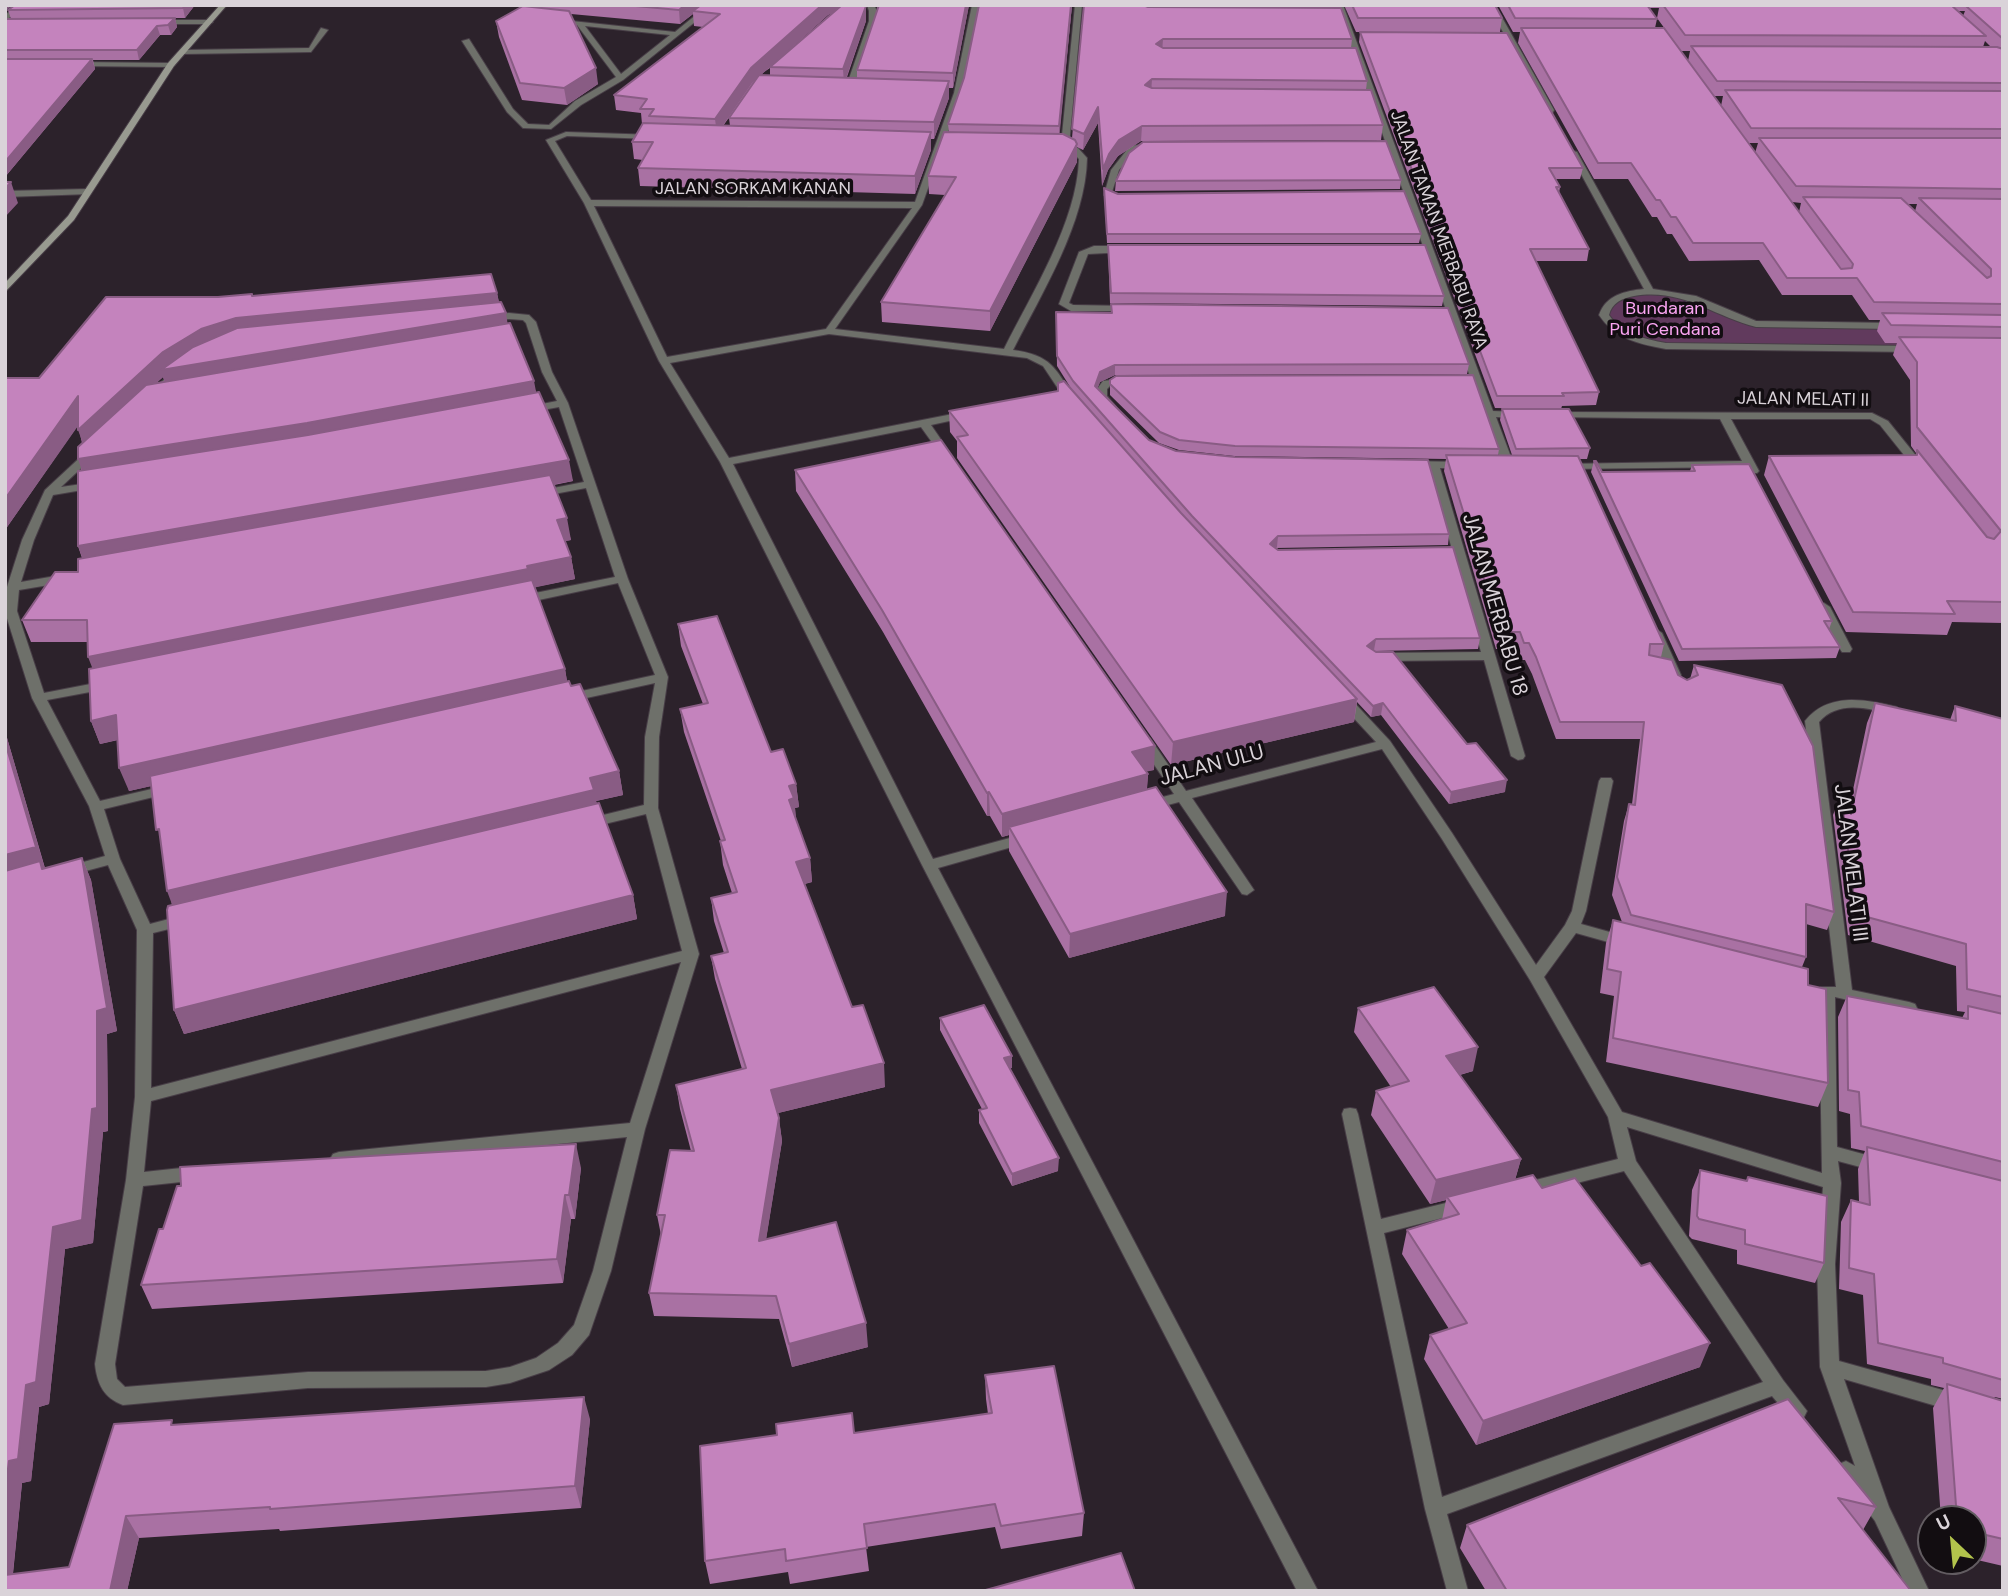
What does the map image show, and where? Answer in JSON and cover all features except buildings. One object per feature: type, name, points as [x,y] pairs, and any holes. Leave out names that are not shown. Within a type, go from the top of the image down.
[{"type":"main road","points":[[5,289],[71,218],[171,65],[224,5]]},
{"type":"street","points":[[5,22],[23,5]]},
{"type":"street","points":[[466,41],[510,110],[530,128],[551,127],[579,103],[620,78],[713,5]]},
{"type":"street","points":[[849,90],[873,21],[870,5]]},
{"type":"street","points":[[830,331],[918,205],[958,93],[976,5]]},
{"type":"street","points":[[1008,351],[1061,241],[1079,188],[1083,158],[1075,150],[1058,146],[1079,5]]},
{"type":"street","name":"JALAN TAMAN MERBABU RAYA","points":[[1339,5],[1409,195],[1425,249],[1452,312],[1489,414],[1514,465],[1495,465]]},
{"type":"street","points":[[1492,5],[1557,122]]},
{"type":"street","points":[[1331,18],[1344,18]]},
{"type":"street","points":[[544,19],[677,34]]},
{"type":"street","points":[[5,22],[19,24]]},
{"type":"street","points":[[155,22],[209,22]]},
{"type":"street","points":[[580,24],[620,78]]},
{"type":"street","points":[[184,52],[311,50],[324,30]]},
{"type":"street","points":[[1351,37],[1364,37]]},
{"type":"street","points":[[1497,37],[1523,37]]},
{"type":"street","points":[[1346,58],[1359,58]]},
{"type":"street","points":[[61,64],[171,65]]},
{"type":"street","points":[[836,90],[863,90]]},
{"type":"street","points":[[945,92],[958,93]]},
{"type":"street","points":[[1360,101],[1374,101]]},
{"type":"street","points":[[664,138],[566,134],[550,139],[588,203],[664,360],[726,462],[929,866],[1307,1591]]},
{"type":"street","points":[[1132,198],[1113,197],[1107,193],[1115,170],[1133,148],[1166,145]]},
{"type":"street","points":[[1376,145],[1390,145]]},
{"type":"street","points":[[1570,147],[1650,292]]},
{"type":"street","points":[[5,194],[87,192]]},
{"type":"street","points":[[1395,195],[1409,195]]},
{"type":"street","name":"JALAN SORKAM KANAN","points":[[588,203],[918,205]]},
{"type":"street","points":[[1135,248],[1087,250],[1082,254],[1072,276],[1064,304],[1067,307],[1139,309]]},
{"type":"street","points":[[1906,326],[1756,324],[1742,321],[1685,296],[1650,292],[1634,293],[1611,302],[1605,308],[1604,315],[1609,323],[1632,337],[1666,346],[1921,349]]},
{"type":"street","points":[[1438,312],[1452,312]]},
{"type":"street","points":[[509,316],[529,319],[527,336],[563,403],[622,579],[662,677],[652,737],[652,808],[691,954],[637,1129],[602,1271],[582,1329],[565,1349],[542,1364],[510,1375],[486,1378],[308,1380],[123,1396],[114,1392],[106,1382],[105,1364],[135,1180],[143,1097],[145,930],[113,859],[96,806],[39,698],[10,611],[13,587],[28,540],[49,492],[148,400],[175,375],[198,359],[223,346],[241,342],[509,316]]},
{"type":"street","points":[[664,360],[830,331],[1008,351],[1038,358],[1047,364],[1076,405]]},
{"type":"street","points":[[1463,380],[1477,380]]},
{"type":"street","points":[[1123,419],[1102,397],[1102,388],[1115,381],[1143,381]]},
{"type":"street","points":[[148,400],[176,395]]},
{"type":"street","points":[[1054,397],[1067,395]]},
{"type":"street","points":[[511,413],[563,403]]},
{"type":"street","points":[[726,462],[976,413]]},
{"type":"street","points":[[1489,414],[1531,415]]},
{"type":"street","name":"JALAN MELATI II","points":[[1545,415],[1872,416],[1884,422],[1926,477]]},
{"type":"street","points":[[1724,416],[1762,488]]},
{"type":"street","points":[[924,423],[956,468]]},
{"type":"street","points":[[1394,464],[1471,465]]},
{"type":"street","name":"JALAN MERBABU 18","points":[[1433,464],[1518,756]]},
{"type":"street","points":[[1556,466],[1749,464]]},
{"type":"street","points":[[1580,466],[1586,479]]},
{"type":"street","points":[[49,492],[102,484]]},
{"type":"street","points":[[522,497],[590,484]]},
{"type":"street","points":[[1445,552],[1459,551]]},
{"type":"street","points":[[13,587],[80,575]]},
{"type":"street","points":[[500,604],[622,579]]},
{"type":"street","points":[[1820,600],[1846,649]]},
{"type":"street","points":[[1648,616],[1683,691]]},
{"type":"street","points":[[1374,657],[1489,656]]},
{"type":"street","points":[[554,701],[662,677]]},
{"type":"street","points":[[39,698],[120,682]]},
{"type":"street","points":[[1337,693],[1385,744],[1447,836],[1536,977],[1616,1117],[1628,1163],[1776,1386],[1811,1428]]},
{"type":"street","name":"JALAN MELATI III","points":[[1845,994],[1812,721],[1819,711],[1835,704],[1866,704],[1903,712]]},
{"type":"street","points":[[1136,727],[1247,890]]},
{"type":"street","name":"JALAN ULU","points":[[1129,810],[1385,744]]},
{"type":"street","points":[[1536,977],[1572,927],[1579,911],[1606,781]]},
{"type":"street","points":[[96,806],[190,785]]},
{"type":"street","points":[[571,827],[652,808]]},
{"type":"street","points":[[929,866],[1049,832]]},
{"type":"street","points":[[53,875],[113,859]]},
{"type":"street","points":[[145,930],[198,917]]},
{"type":"street","points":[[1572,927],[1639,945]]},
{"type":"street","points":[[143,1097],[691,954]]},
{"type":"street","points":[[1919,1591],[1882,1514],[1830,1367],[1826,1264],[1832,1182],[1820,989],[1924,1012]]},
{"type":"street","points":[[1350,1114],[1435,1509],[1458,1591]]},
{"type":"street","points":[[1616,1117],[1832,1182]]},
{"type":"street","points":[[325,1160],[637,1129]]},
{"type":"street","points":[[1829,1152],[1896,1169]]},
{"type":"street","points":[[1508,1194],[1628,1163]]},
{"type":"street","points":[[135,1180],[216,1171]]},
{"type":"street","points":[[1375,1228],[1481,1201]]},
{"type":"street","points":[[1830,1367],[1976,1409]]},
{"type":"street","points":[[1435,1509],[1776,1386]]},
{"type":"street","points":[[1829,1450],[1882,1514]]},
{"type":"green space","name":"Bundaran Puri Cendana","points":[[1668,293],[1742,321],[2003,327],[2003,350],[1664,346],[1618,331],[1605,308],[1621,297]]}]
